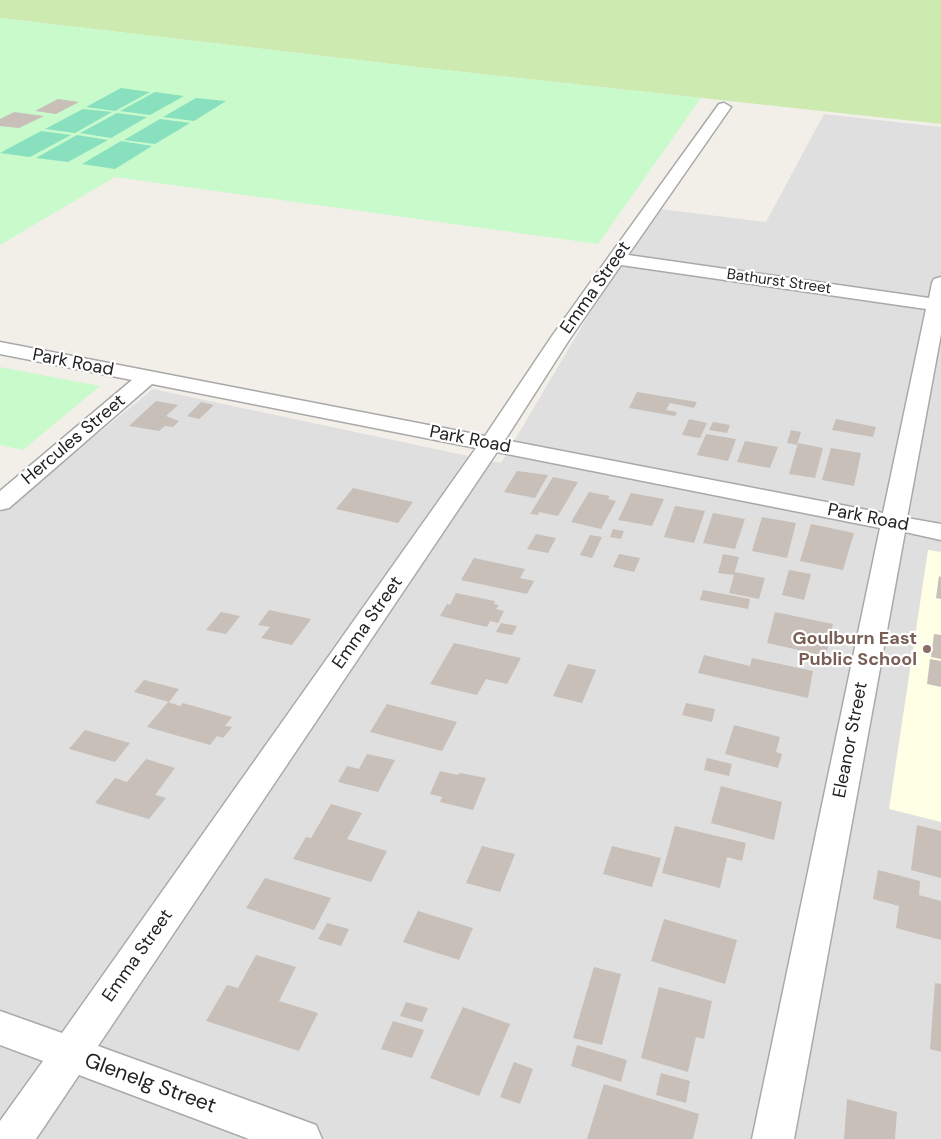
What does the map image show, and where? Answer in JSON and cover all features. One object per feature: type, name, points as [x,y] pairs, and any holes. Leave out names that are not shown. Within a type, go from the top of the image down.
[{"type":"street","name":"Emma Street","points":[[12,1139],[490,444],[559,340],[724,107]]},
{"type":"street","name":"Bathurst Street","points":[[616,259],[939,305]]},
{"type":"street","name":"Eleanor Street","points":[[773,1139],[893,523],[939,305],[941,283]]},
{"type":"street","name":"Park Road","points":[[0,348],[941,532]]},
{"type":"street","name":"Hercules Street","points":[[0,503],[148,377]]},
{"type":"street","name":"Glenelg Street","points":[[0,1028],[301,1139]]},
{"type":"shaded area","points":[[824,114],[941,127],[941,1139],[0,1139],[0,513],[153,389],[501,463],[652,208],[766,222]]},
{"type":"shaded area","name":"Goulburn East Public School","points":[[928,550],[941,552],[941,822],[889,809]]},
{"type":"green space","points":[[0,0],[941,0],[941,124],[417,67],[0,18]]},
{"type":"green space","points":[[0,18],[701,98],[598,244],[115,177],[0,245]]},
{"type":"green space","points":[[121,88],[150,92],[115,111],[86,107]]},
{"type":"green space","points":[[155,92],[184,96],[150,115],[120,111]]},
{"type":"green space","points":[[196,98],[226,101],[194,121],[163,117]]},
{"type":"green space","points":[[83,109],[112,112],[75,133],[45,129]]},
{"type":"green space","points":[[117,113],[147,117],[111,138],[80,133]]},
{"type":"green space","points":[[160,119],[190,123],[155,144],[124,140]]},
{"type":"green space","points":[[41,131],[71,135],[30,157],[0,153]]},
{"type":"green space","points":[[77,135],[108,140],[68,162],[36,158]]},
{"type":"green space","points":[[121,141],[152,146],[115,169],[82,164]]},
{"type":"green space","points":[[0,367],[100,386],[23,450],[0,445]]},
{"type":"building","points":[[58,99],[79,102],[56,114],[35,111]]},
{"type":"building","points":[[14,112],[44,116],[19,128],[0,126],[0,119]]},
{"type":"building","points":[[637,392],[697,402],[694,408],[670,403],[666,410],[677,412],[675,416],[629,408]]},
{"type":"building","points":[[156,401],[178,405],[166,416],[179,421],[173,427],[165,426],[159,431],[129,426]]},
{"type":"building","points":[[201,402],[214,405],[199,419],[187,416]]},
{"type":"building","points":[[689,419],[707,423],[700,438],[682,435]]},
{"type":"building","points":[[836,419],[876,427],[873,437],[832,430]]},
{"type":"building","points":[[713,422],[730,425],[727,433],[709,430]]},
{"type":"building","points":[[791,430],[801,432],[797,445],[787,443]]},
{"type":"building","points":[[706,434],[736,439],[728,461],[697,455]]},
{"type":"building","points":[[745,441],[778,447],[770,468],[737,462]]},
{"type":"building","points":[[798,443],[823,448],[815,478],[789,474]]},
{"type":"building","points":[[831,448],[861,453],[854,486],[822,480]]},
{"type":"building","points":[[517,471],[548,475],[535,498],[504,492]]},
{"type":"building","points":[[553,477],[578,482],[558,516],[539,512],[538,515],[530,514]]},
{"type":"building","points":[[353,488],[413,502],[398,523],[336,509]]},
{"type":"building","points":[[589,492],[610,496],[608,499],[616,501],[601,529],[571,522]]},
{"type":"building","points":[[631,493],[664,499],[652,526],[618,520]]},
{"type":"building","points":[[675,506],[705,511],[694,543],[664,537]]},
{"type":"building","points":[[713,513],[745,519],[735,549],[703,543]]},
{"type":"building","points":[[762,517],[796,523],[787,558],[752,551]]},
{"type":"building","points":[[811,524],[854,533],[843,570],[800,561]]},
{"type":"building","points":[[613,529],[624,531],[621,539],[610,537]]},
{"type":"building","points":[[536,534],[556,538],[548,553],[527,549]]},
{"type":"building","points":[[590,535],[602,537],[592,558],[580,555]]},
{"type":"building","points":[[619,554],[640,558],[634,572],[613,567]]},
{"type":"building","points":[[723,554],[739,557],[734,575],[718,573]]},
{"type":"building","points":[[474,558],[525,569],[520,578],[534,581],[527,594],[461,580]]},
{"type":"building","points":[[789,570],[811,574],[804,600],[782,595]]},
{"type":"building","points":[[735,572],[765,578],[759,599],[729,593]]},
{"type":"building","points":[[939,576],[941,577],[941,599],[936,598]]},
{"type":"building","points":[[703,590],[750,599],[748,609],[700,600]]},
{"type":"building","points":[[456,593],[495,601],[494,604],[499,605],[496,609],[504,611],[498,623],[490,621],[487,627],[440,616],[447,604],[450,605]]},
{"type":"building","points":[[269,610],[311,619],[292,645],[261,638],[270,627],[258,625]]},
{"type":"building","points":[[221,612],[240,616],[226,634],[206,630]]},
{"type":"building","points":[[775,612],[833,624],[826,656],[767,643]]},
{"type":"building","points":[[501,623],[517,626],[512,635],[496,632]]},
{"type":"building","points":[[934,634],[941,635],[941,659],[931,657]]},
{"type":"building","points":[[454,643],[521,658],[507,684],[486,679],[477,695],[430,684]]},
{"type":"building","points":[[704,655],[750,666],[752,658],[813,671],[808,698],[698,673]]},
{"type":"building","points":[[930,659],[941,661],[941,687],[927,684]]},
{"type":"building","points":[[568,664],[596,670],[582,703],[553,696]]},
{"type":"building","points":[[144,680],[179,689],[169,702],[134,692]]},
{"type":"building","points":[[168,702],[180,706],[183,703],[232,717],[225,726],[232,727],[223,738],[217,736],[210,745],[147,727]]},
{"type":"building","points":[[686,703],[715,709],[712,722],[682,715]]},
{"type":"building","points":[[387,704],[457,722],[442,751],[370,732]]},
{"type":"building","points":[[734,725],[780,737],[776,752],[782,754],[778,768],[725,754]]},
{"type":"building","points":[[85,730],[130,743],[115,762],[69,749]]},
{"type":"building","points":[[367,754],[395,760],[378,792],[338,782],[347,766],[359,769]]},
{"type":"building","points":[[707,758],[732,764],[729,776],[704,770]]},
{"type":"building","points":[[146,759],[175,768],[155,795],[166,798],[149,819],[95,803],[115,778],[127,782]]},
{"type":"building","points":[[440,771],[486,778],[473,810],[440,802],[442,797],[430,794]]},
{"type":"building","points":[[721,786],[782,802],[774,840],[711,823]]},
{"type":"building","points":[[331,804],[362,813],[347,839],[387,851],[371,882],[293,859],[306,837],[311,838]]},
{"type":"building","points":[[917,825],[941,831],[941,878],[911,870]]},
{"type":"building","points":[[675,826],[746,843],[742,861],[727,857],[720,888],[662,873]]},
{"type":"building","points":[[482,846],[515,854],[500,892],[466,883]]},
{"type":"building","points":[[612,846],[661,858],[652,887],[603,874]]},
{"type":"building","points":[[878,870],[920,881],[919,895],[941,901],[941,940],[896,928],[899,906],[873,899]]},
{"type":"building","points":[[265,878],[331,898],[314,930],[246,908]]},
{"type":"building","points":[[418,911],[473,928],[459,960],[403,942]]},
{"type":"building","points":[[664,919],[737,940],[725,984],[651,961]]},
{"type":"building","points":[[327,923],[349,929],[341,946],[318,939]]},
{"type":"building","points":[[256,955],[296,967],[279,1001],[318,1013],[299,1051],[206,1021],[227,985],[238,988]]},
{"type":"building","points":[[594,967],[621,974],[602,1045],[573,1038]]},
{"type":"building","points":[[935,983],[941,984],[941,1052],[930,1049]]},
{"type":"building","points":[[659,987],[712,1001],[704,1039],[696,1037],[688,1072],[641,1058]]},
{"type":"building","points":[[406,1002],[428,1008],[422,1022],[400,1016]]},
{"type":"building","points":[[463,1007],[510,1024],[479,1096],[430,1078]]},
{"type":"building","points":[[393,1021],[424,1030],[412,1058],[381,1049]]},
{"type":"building","points":[[577,1045],[627,1060],[621,1082],[571,1066]]},
{"type":"building","points":[[514,1062],[533,1069],[520,1104],[500,1097]]},
{"type":"building","points":[[661,1073],[690,1081],[686,1103],[656,1095]]},
{"type":"building","points":[[604,1084],[699,1114],[693,1139],[587,1139]]},
{"type":"building","points":[[847,1099],[897,1112],[895,1139],[844,1139]]},
{"type":"place","name":"Goulburn East Public School","points":[[927,649]]}]
